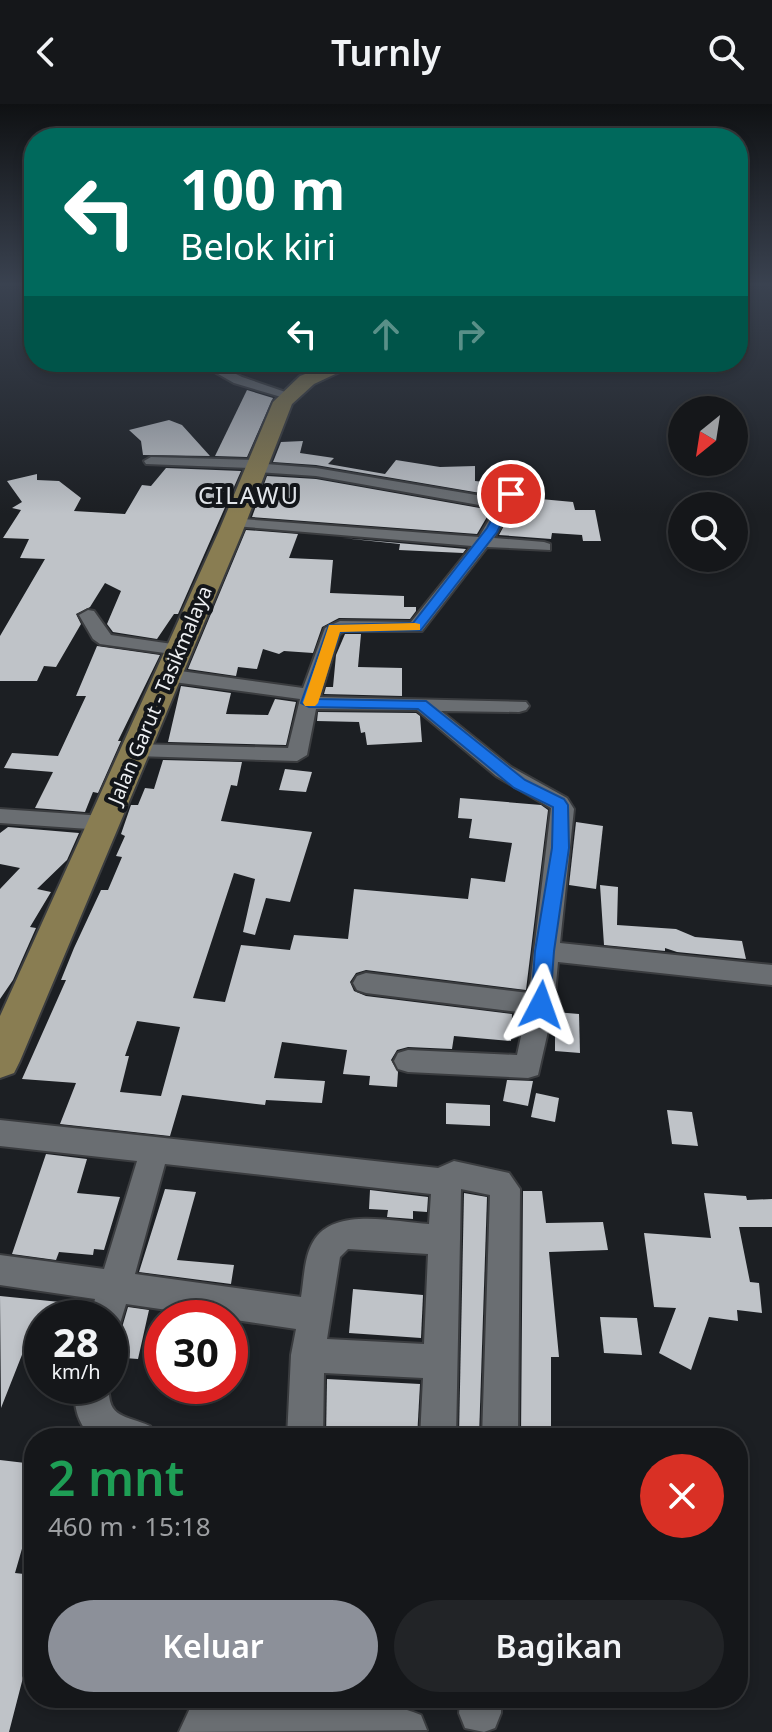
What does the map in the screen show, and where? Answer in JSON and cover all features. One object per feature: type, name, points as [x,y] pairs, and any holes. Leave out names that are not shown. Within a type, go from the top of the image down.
[{"type":"main road","points":[[288,395],[316,372]]},
{"type":"main road","name":"Jalan Garut - Tasikmalaya","points":[[0,1061],[288,395]]},
{"type":"street","points":[[222,372],[288,395]]},
{"type":"street","points":[[151,461],[316,472],[512,506]]},
{"type":"street","points":[[135,750],[293,757],[299,752],[310,699],[334,628],[416,627],[512,506],[516,482]]},
{"type":"street","points":[[234,521],[544,547]]},
{"type":"street","points":[[88,615],[99,635],[106,640],[173,662],[310,699],[519,706]]},
{"type":"street","points":[[408,1061],[525,1069],[530,1064],[541,1005],[563,809],[559,803],[520,784],[421,704]]},
{"type":"street","points":[[0,816],[104,823]]},
{"type":"street","points":[[545,951],[772,975]]},
{"type":"street","points":[[366,983],[541,1005]]},
{"type":"street","points":[[0,1133],[446,1182]]},
{"type":"street","points":[[111,1300],[155,1148]]},
{"type":"street","points":[[438,1428],[446,1182],[454,1174],[498,1183],[505,1189],[500,1428]]},
{"type":"street","points":[[305,1428],[308,1355],[325,1250],[338,1237],[346,1234],[444,1240]]},
{"type":"street","points":[[0,1270],[100,1300]]},
{"type":"street","points":[[128,1304],[314,1315]]},
{"type":"street","points":[[308,1355],[441,1362]]},
{"type":"street","points":[[93,1404],[93,1413],[108,1428]]},
{"type":"street","points":[[200,1732],[206,1721],[215,1714],[284,1708]]},
{"type":"street","points":[[301,1708],[406,1730]]},
{"type":"building","points":[[247,390],[273,398],[247,457],[215,456]]},
{"type":"building","points":[[169,420],[182,425],[210,456],[143,455],[141,441],[129,430]]},
{"type":"building","points":[[303,441],[300,453],[334,458],[328,464],[385,474],[396,460],[440,467],[475,466],[475,481],[505,484],[498,496],[316,465],[273,462],[281,442]]},
{"type":"building","points":[[166,468],[241,471],[178,614],[174,614],[157,639],[113,632],[107,624],[121,591],[105,583],[90,607],[76,614],[81,624],[56,667],[44,666],[37,681],[0,681],[0,636],[45,559],[20,558],[29,539],[3,538],[21,510],[12,508],[22,502],[7,481],[37,474],[37,480],[59,481],[81,498],[74,511],[125,514],[142,485],[151,486]]},
{"type":"building","points":[[267,476],[316,479],[491,510],[477,534],[252,517]]},
{"type":"building","points":[[519,497],[573,502],[575,510],[595,510],[601,541],[583,541],[582,535],[552,533],[551,539],[499,535],[511,513],[520,515],[529,508],[518,500]]},
{"type":"building","points":[[246,530],[298,534],[289,558],[333,560],[330,593],[404,596],[404,607],[416,607],[416,611],[410,619],[339,618],[322,627],[313,653],[284,651],[279,654],[263,649],[257,669],[238,667],[236,676],[188,669]]},
{"type":"building","points":[[342,538],[466,549],[463,553],[399,550],[400,544]]},
{"type":"building","points":[[345,634],[361,634],[358,667],[402,668],[402,696],[324,694],[326,687],[333,687],[336,655]]},
{"type":"building","points":[[97,646],[160,655],[118,741],[121,741],[98,793],[93,792],[85,812],[35,808],[53,772],[4,768],[12,753],[58,756],[86,696],[76,696]]},
{"type":"building","points":[[181,686],[231,693],[226,714],[268,715],[275,699],[296,702],[286,745],[168,742]]},
{"type":"building","points":[[318,712],[416,713],[420,716],[422,742],[367,745],[359,722],[317,721]]},
{"type":"building","points":[[163,760],[242,762],[237,786],[231,785],[221,821],[312,832],[290,902],[266,898],[255,935],[243,932],[255,879],[234,873],[193,998],[225,1002],[241,945],[290,950],[294,935],[348,939],[354,889],[468,899],[471,878],[505,882],[512,843],[469,838],[472,819],[458,818],[460,798],[541,805],[548,810],[526,990],[366,970],[356,973],[350,982],[354,991],[366,996],[512,1014],[511,1041],[454,1036],[452,1049],[408,1047],[397,1050],[391,1060],[398,1072],[397,1087],[369,1085],[370,1076],[343,1074],[347,1050],[282,1042],[274,1078],[325,1081],[322,1103],[266,1100],[265,1105],[182,1095],[170,1136],[60,1124],[76,1083],[22,1079],[66,980],[61,980],[74,948],[101,890],[108,890],[122,857],[116,856],[125,836],[121,834],[131,805],[138,805],[145,788],[154,789]],"holes":[[[137,1021],[180,1027],[161,1096],[120,1092],[129,1056],[125,1056]]]},
{"type":"building","points":[[285,769],[312,772],[306,792],[279,790]]},
{"type":"building","points":[[576,822],[603,826],[596,889],[569,885]]},
{"type":"building","points":[[8,827],[79,833],[67,860],[37,889],[51,892],[30,927],[36,928],[13,980],[0,999],[0,889],[20,868],[0,864],[0,833]]},
{"type":"building","points":[[600,885],[618,887],[617,925],[676,929],[695,937],[742,941],[746,959],[665,948],[665,951],[604,945]]},
{"type":"building","points":[[555,1012],[579,1014],[580,1053],[555,1051]]},
{"type":"building","points":[[507,1080],[533,1081],[528,1106],[503,1101]]},
{"type":"building","points":[[536,1093],[559,1098],[555,1122],[531,1117]]},
{"type":"building","points":[[446,1103],[490,1105],[490,1126],[446,1124]]},
{"type":"building","points":[[667,1110],[692,1112],[698,1146],[672,1144]]},
{"type":"building","points":[[46,1154],[87,1159],[77,1193],[120,1197],[104,1250],[94,1249],[93,1255],[59,1252],[56,1260],[12,1254]]},
{"type":"building","points":[[165,1189],[196,1192],[177,1260],[234,1265],[231,1284],[139,1272]]},
{"type":"building","points":[[370,1190],[428,1197],[427,1212],[413,1211],[413,1219],[387,1217],[388,1210],[369,1209]]},
{"type":"building","points":[[523,1191],[542,1191],[546,1223],[603,1222],[608,1250],[549,1252],[559,1357],[551,1357],[551,1428],[521,1428]]},
{"type":"building","points":[[464,1193],[487,1197],[479,1428],[459,1428]]},
{"type":"building","points":[[704,1193],[746,1196],[747,1200],[772,1199],[772,1227],[739,1227],[750,1282],[759,1283],[762,1313],[737,1310],[738,1321],[709,1317],[691,1370],[659,1353],[676,1308],[654,1307],[644,1233],[711,1238]]},
{"type":"building","points":[[353,1289],[423,1295],[421,1338],[349,1333]]},
{"type":"building","points":[[0,1296],[40,1300],[24,1300],[24,1350],[1,1408]]},
{"type":"building","points":[[128,1307],[144,1309],[144,1332],[138,1359],[128,1358]]},
{"type":"building","points":[[600,1317],[637,1318],[642,1355],[604,1353]]},
{"type":"building","points":[[327,1379],[420,1384],[418,1428],[326,1428]]},
{"type":"building","points":[[0,1460],[24,1463],[24,1542],[15,1573],[24,1574],[24,1674],[9,1732],[0,1732]]},
{"type":"slow traffic","points":[[310,703],[334,628],[415,627]]},
{"type":"district","name":"CILAWU","points":[[249,496]]},
{"type":"route","points":[[511,494],[501,518],[420,624],[411,629],[334,628],[309,703],[421,704],[520,784],[559,803],[563,809],[560,848],[545,951],[541,1005]]}]
